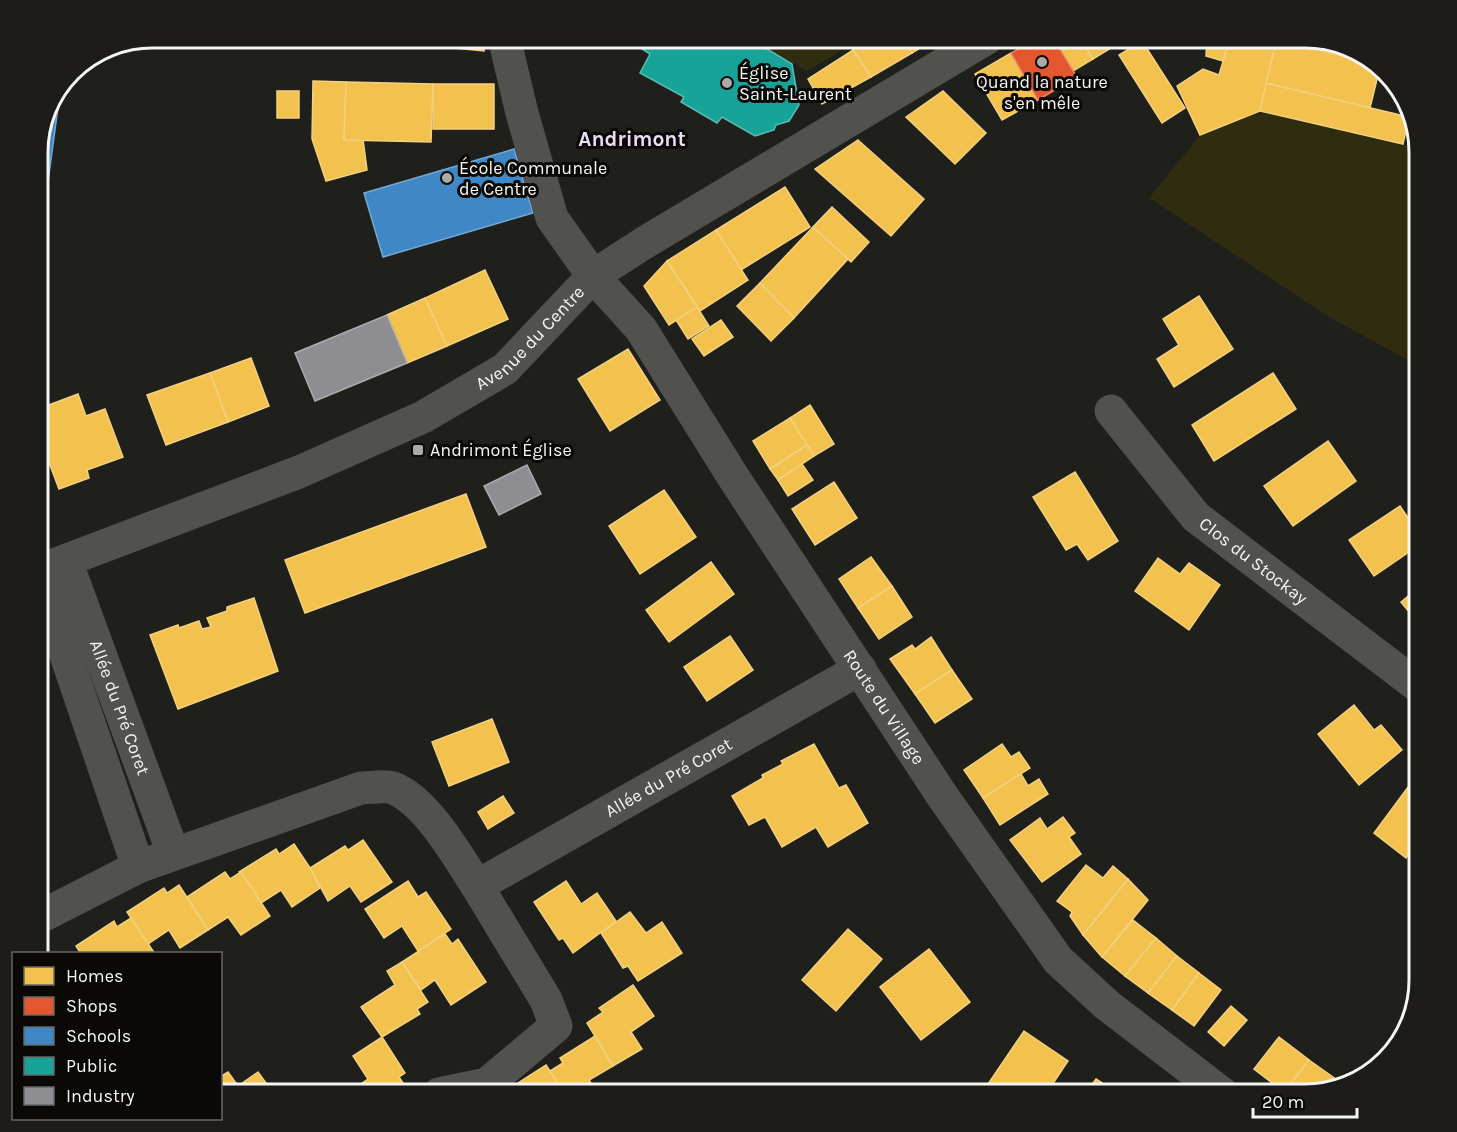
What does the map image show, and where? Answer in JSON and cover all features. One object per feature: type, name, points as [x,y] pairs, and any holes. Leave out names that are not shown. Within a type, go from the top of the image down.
[{"type":"street","name":"Route du Village","points":[[507,48],[522,113],[552,218],[594,276],[641,329],[732,475],[943,797],[1058,960],[1107,1005],[1209,1084]]},
{"type":"street","name":"Avenue du Centre","points":[[48,568],[299,472],[423,417],[506,369],[594,276],[644,243],[970,48]]},
{"type":"street","name":"Clos du Stockay","points":[[1111,411],[1196,517],[1409,679]]},
{"type":"street","name":"Allée du Pré Coret","points":[[48,570],[173,853]]},
{"type":"street","name":"Allée du Pré Coret","points":[[48,571],[138,867]]},
{"type":"street","name":"Allée du Pré Coret","points":[[477,886],[860,669]]},
{"type":"street","points":[[48,913],[138,867],[173,853],[361,788],[392,787],[415,801],[452,846],[546,1000],[556,1026],[487,1084]]},
{"type":"shaded area","points":[[766,48],[846,48],[807,71]]},
{"type":"shaded area","points":[[1260,111],[1408,146],[1409,361],[1329,317],[1149,198],[1200,135]]},
{"type":"building: Homes","points":[[454,48],[484,48],[484,51]]},
{"type":"building: Homes","points":[[852,48],[909,48],[912,53],[871,77]]},
{"type":"building: Homes","points":[[909,48],[920,48],[912,53]]},
{"type":"building: Homes","points":[[1059,48],[1086,48],[1093,59],[1073,71]]},
{"type":"building: Homes","points":[[1086,48],[1111,48],[1093,59]]},
{"type":"building: Homes","points":[[1130,48],[1146,48],[1185,108],[1162,123],[1119,55]]},
{"type":"building: Homes","points":[[1206,48],[1226,48],[1223,61],[1206,56]]},
{"type":"building: Homes","points":[[1227,48],[1275,48],[1260,111],[1200,135],[1177,86],[1203,69],[1219,75]]},
{"type":"building: Homes","points":[[1275,48],[1319,49],[1339,53],[1357,62],[1378,77],[1370,108],[1266,83]]},
{"type":"building: Homes","points":[[853,50],[871,77],[822,104],[808,79]]},
{"type":"building: Homes","points":[[1011,53],[1038,100],[1002,120],[975,74]]},
{"type":"building: Homes","points":[[313,81],[346,82],[344,140],[363,139],[367,170],[326,181],[312,139]]},
{"type":"building: Homes","points":[[346,82],[433,84],[431,142],[344,140]]},
{"type":"building: Homes","points":[[1266,83],[1403,116],[1406,129],[1403,144],[1260,111]]},
{"type":"building: Homes","points":[[433,84],[494,84],[494,129],[433,129]]},
{"type":"building: Homes","points":[[277,91],[299,91],[299,118],[277,118]]},
{"type":"building: Homes","points":[[943,91],[986,133],[955,164],[906,117]]},
{"type":"building: Homes","points":[[858,140],[924,199],[891,236],[815,169]]},
{"type":"building: Homes","points":[[785,187],[810,227],[741,270],[716,230]]},
{"type":"building: Homes","points":[[832,207],[869,242],[851,262],[813,227]]},
{"type":"building: Homes","points":[[813,227],[848,259],[794,318],[760,283]]},
{"type":"building: Homes","points":[[716,230],[748,280],[700,311],[667,261]]},
{"type":"building: Homes","points":[[667,261],[697,307],[669,325],[644,286]]},
{"type":"building: Homes","points":[[485,270],[508,319],[447,346],[425,298]]},
{"type":"building: Homes","points":[[760,283],[794,318],[771,341],[737,306]]},
{"type":"building: Homes","points":[[1199,296],[1233,349],[1174,387],[1157,359],[1179,345],[1163,319]]},
{"type":"building: Homes","points":[[425,298],[447,346],[407,363],[387,315]]},
{"type":"building: Homes","points":[[697,307],[709,326],[688,339],[676,320]]},
{"type":"building: Homes","points":[[721,320],[733,337],[704,356],[692,339]]},
{"type":"building: Homes","points":[[628,349],[660,400],[610,431],[578,379]]},
{"type":"building: Homes","points":[[251,358],[269,406],[228,422],[210,373]]},
{"type":"building: Homes","points":[[210,373],[228,422],[166,445],[147,395]]},
{"type":"building: Homes","points":[[1273,373],[1296,409],[1214,461],[1192,425]]},
{"type":"building: Homes","points":[[78,394],[86,416],[105,409],[123,457],[87,470],[89,478],[59,489],[48,460],[48,405]]},
{"type":"building: Homes","points":[[810,405],[834,444],[814,456],[790,418]]},
{"type":"building: Homes","points":[[790,418],[807,445],[770,469],[753,441]]},
{"type":"building: Homes","points":[[1328,441],[1356,481],[1293,526],[1264,486]]},
{"type":"building: Homes","points":[[807,445],[814,456],[778,480],[770,469]]},
{"type":"building: Homes","points":[[802,464],[813,480],[788,496],[778,480]]},
{"type":"building: Homes","points":[[1075,472],[1118,541],[1088,560],[1077,544],[1066,550],[1033,497]]},
{"type":"building: Homes","points":[[834,482],[857,518],[815,545],[792,509]]},
{"type":"building: Homes","points":[[664,490],[696,537],[640,574],[609,526]]},
{"type":"building: Homes","points":[[466,494],[486,547],[305,613],[285,560]]},
{"type":"building: Homes","points":[[1400,506],[1409,519],[1409,552],[1374,576],[1349,540]]},
{"type":"building: Homes","points":[[871,557],[892,586],[858,608],[839,579]]},
{"type":"building: Homes","points":[[1158,558],[1180,574],[1189,563],[1220,585],[1189,630],[1135,591]]},
{"type":"building: Homes","points":[[711,562],[734,594],[669,642],[646,610]]},
{"type":"building: Homes","points":[[892,586],[912,617],[879,639],[858,608]]},
{"type":"building: Homes","points":[[1409,595],[1409,612],[1401,602]]},
{"type":"building: Homes","points":[[254,598],[278,671],[178,709],[150,635],[178,625],[179,628],[199,621],[202,629],[211,627],[207,618],[227,611],[227,607]]},
{"type":"building: Homes","points":[[730,636],[753,670],[707,701],[684,667]]},
{"type":"building: Homes","points":[[931,637],[952,670],[915,694],[890,659],[912,645],[915,649]]},
{"type":"building: Homes","points":[[952,670],[972,699],[935,723],[915,694]]},
{"type":"building: Homes","points":[[1354,705],[1374,730],[1381,725],[1402,750],[1359,785],[1318,734]]},
{"type":"building: Homes","points":[[492,719],[509,762],[449,786],[432,742]]},
{"type":"building: Homes","points":[[814,744],[839,788],[846,785],[868,823],[828,847],[816,827],[782,847],[765,817],[749,825],[732,796],[763,778],[762,775],[783,764],[781,761]]},
{"type":"building: Homes","points":[[1002,744],[1011,757],[1019,752],[1030,768],[983,798],[964,770]]},
{"type":"building: Homes","points":[[1021,774],[1028,786],[1039,779],[1048,794],[1000,825],[983,798]]},
{"type":"building: Homes","points":[[1409,786],[1409,854],[1406,858],[1374,833]]},
{"type":"building: Homes","points":[[503,796],[514,813],[488,829],[478,812]]},
{"type":"building: Homes","points":[[1063,817],[1075,833],[1069,837],[1081,854],[1042,882],[1010,840],[1040,818],[1047,829]]},
{"type":"building: Homes","points":[[363,840],[392,882],[361,902],[350,886],[328,901],[310,868],[345,846],[348,850]]},
{"type":"building: Homes","points":[[294,844],[320,888],[292,907],[281,890],[261,903],[239,872],[276,849],[279,854]]},
{"type":"building: Homes","points":[[1086,865],[1103,878],[1113,866],[1128,879],[1083,935],[1070,916],[1072,912],[1057,901]]},
{"type":"building: Homes","points":[[225,872],[230,879],[241,872],[270,916],[241,935],[228,917],[208,930],[187,897]]},
{"type":"building: Homes","points":[[1128,879],[1148,900],[1102,957],[1083,935]]},
{"type":"building: Homes","points":[[408,881],[418,897],[426,892],[451,929],[418,951],[402,926],[384,938],[365,909]]},
{"type":"building: Homes","points":[[566,881],[581,904],[597,893],[616,921],[573,953],[563,938],[559,940],[534,902]]},
{"type":"building: Homes","points":[[179,885],[208,930],[180,948],[169,930],[148,944],[127,912],[164,888],[167,893]]},
{"type":"building: Homes","points":[[630,912],[646,933],[662,922],[682,953],[638,981],[628,966],[623,968],[601,933]]},
{"type":"building: Homes","points":[[131,918],[154,952],[80,952],[76,946],[114,921],[117,927]]},
{"type":"building: Homes","points":[[1133,920],[1156,938],[1125,976],[1102,957]]},
{"type":"building: Homes","points":[[848,929],[882,959],[836,1011],[802,980]]},
{"type":"building: Homes","points":[[445,934],[452,944],[458,939],[486,982],[451,1005],[435,980],[421,990],[402,962]]},
{"type":"building: Homes","points":[[1156,938],[1177,956],[1148,993],[1125,976]]},
{"type":"building: Homes","points":[[929,949],[970,1002],[921,1040],[880,987]]},
{"type":"building: Homes","points":[[1177,956],[1199,973],[1172,1010],[1148,993]]},
{"type":"building: Homes","points":[[402,962],[428,1002],[417,1009],[420,1014],[382,1037],[361,1007],[395,985],[387,971]]},
{"type":"building: Homes","points":[[1199,973],[1221,990],[1194,1026],[1172,1010]]},
{"type":"building: Homes","points":[[633,985],[654,1016],[631,1032],[642,1049],[613,1066],[587,1023],[603,1012],[599,1008]]},
{"type":"building: Homes","points":[[1231,1006],[1247,1020],[1224,1046],[1208,1032]]},
{"type":"building: Homes","points":[[1024,1031],[1068,1061],[1053,1084],[988,1084]]},
{"type":"building: Homes","points":[[595,1036],[613,1066],[589,1080],[592,1084],[558,1084],[550,1071],[563,1063],[560,1058]]},
{"type":"building: Homes","points":[[382,1037],[405,1073],[399,1077],[404,1084],[361,1084],[368,1079],[353,1056]]},
{"type":"building: Homes","points":[[1279,1037],[1309,1060],[1290,1084],[1274,1084],[1254,1069]]},
{"type":"building: Homes","points":[[1309,1060],[1336,1080],[1326,1082],[1290,1084]]},
{"type":"building: Homes","points":[[546,1065],[558,1084],[516,1084]]},
{"type":"building: Homes","points":[[228,1072],[237,1084],[222,1084],[222,1076]]},
{"type":"building: Homes","points":[[258,1072],[267,1084],[241,1084]]},
{"type":"building: Homes","points":[[1096,1079],[1104,1084],[1092,1084]]},
{"type":"building: Shops","name":"Quand la nature s'en mêle","points":[[1020,48],[1059,48],[1077,77],[1038,100],[1011,53]]},
{"type":"building: Schools","points":[[58,109],[48,182],[48,145]]},
{"type":"building: Schools","points":[[514,149],[533,213],[383,257],[364,193]]},
{"type":"building: Public","name":"Église Saint-Laurent","points":[[641,48],[765,48],[792,64],[799,105],[789,121],[776,125],[774,130],[755,136],[722,117],[717,123],[681,102],[684,97],[640,73],[650,54]]},
{"type":"building: Industry","points":[[387,315],[407,363],[315,401],[295,353]]},
{"type":"building: Industry","points":[[527,465],[541,494],[499,515],[484,486]]},
{"type":"place","name":"Quand la nature s'en mêle","points":[[1042,62]]},
{"type":"place","name":"Église Saint-Laurent","points":[[727,83]]},
{"type":"place","name":"École Communale de Centre","points":[[447,178]]},
{"type":"place","name":"Andrimont Église","points":[[418,450]]},
{"type":"district","name":"Andrimont","points":[[632,139]]}]
